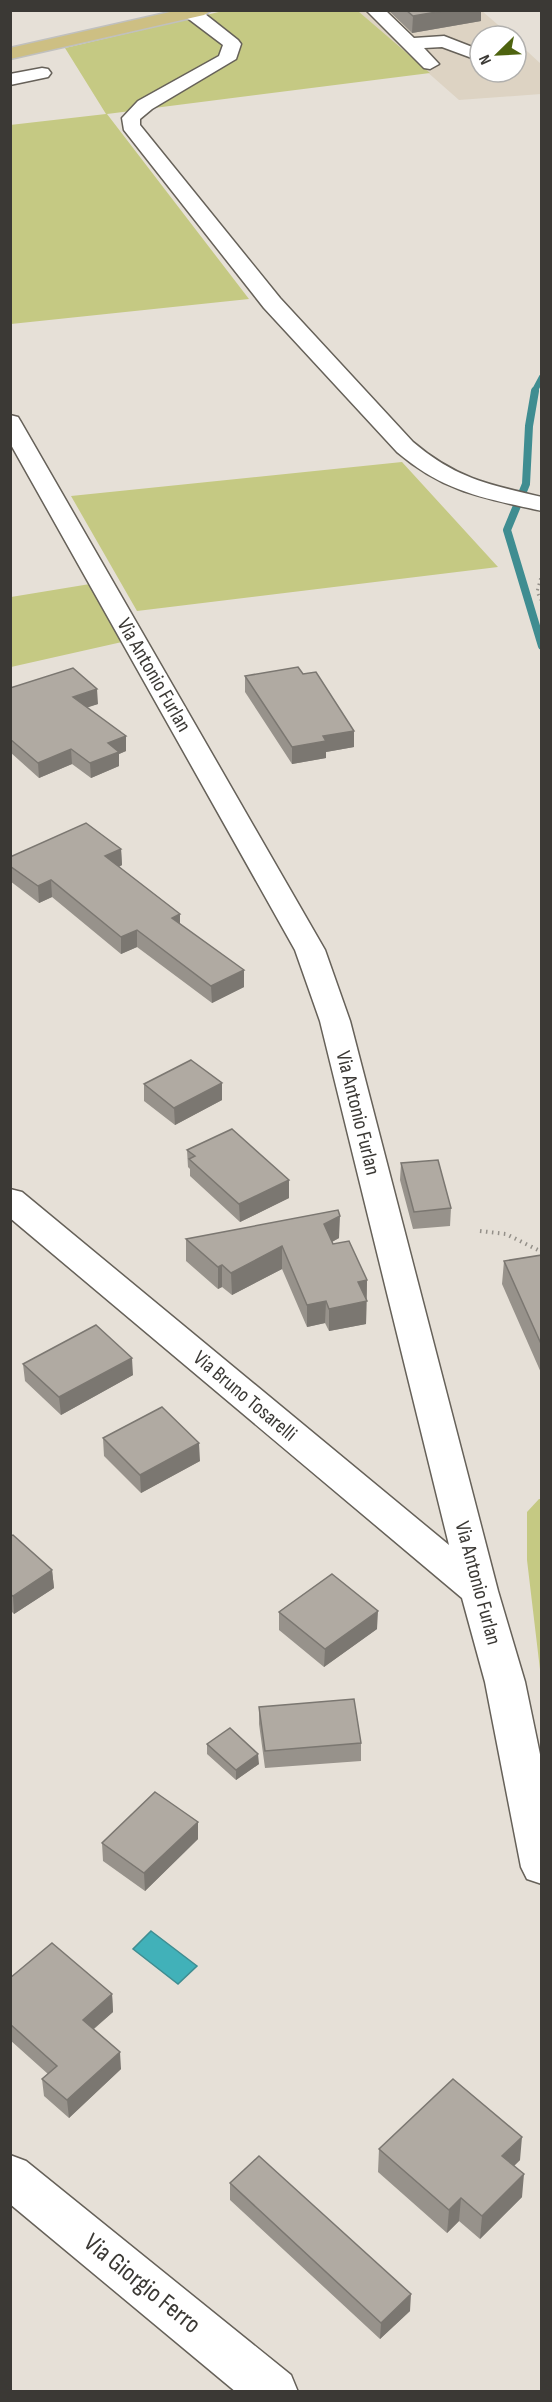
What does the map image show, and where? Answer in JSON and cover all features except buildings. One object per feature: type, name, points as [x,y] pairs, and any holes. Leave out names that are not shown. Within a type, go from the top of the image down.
[{"type":"main road","points":[[10,54],[186,13]]},
{"type":"street","points":[[374,10],[430,64]]},
{"type":"street","points":[[186,13],[232,44],[227,59],[145,105],[131,118],[131,126],[272,303],[333,366],[405,447],[425,464],[446,477],[471,488],[540,504]]},
{"type":"street","points":[[409,44],[444,41],[468,51]]},
{"type":"street","points":[[10,80],[42,73]]},
{"type":"street","name":"Via Antonio Furlan","points":[[10,422],[310,950],[335,1022],[479,1592],[505,1682],[542,1867]]},
{"type":"street","name":"Via Bruno Tosarelli","points":[[10,1200],[479,1592]]},
{"type":"street","name":"Via Giorgio Ferro","points":[[10,2176],[274,2391]]},
{"type":"path","points":[[542,573],[537,586],[537,597],[542,602]]},
{"type":"path","points":[[480,1231],[506,1234],[542,1252]]},
{"type":"shaded area","points":[[358,11],[482,11],[497,24],[468,24],[468,84],[528,84],[528,52],[541,64],[541,94],[459,100]]},
{"type":"green space","points":[[223,11],[358,11],[430,73],[107,114],[249,299],[11,324],[10,125],[106,114],[65,48]]},
{"type":"green space","points":[[402,462],[498,567],[137,611],[71,496]]},
{"type":"green space","points":[[90,584],[122,642],[11,667],[11,597]]},
{"type":"green space","points":[[541,1499],[541,1678],[527,1560],[527,1512]]},
{"type":"water","points":[[151,1931],[197,1966],[178,1984],[133,1949]]},
{"type":"waterway","points":[[534,392],[542,377]]},
{"type":"waterway","points":[[535,391],[529,426],[526,484],[507,530],[542,646]]}]
